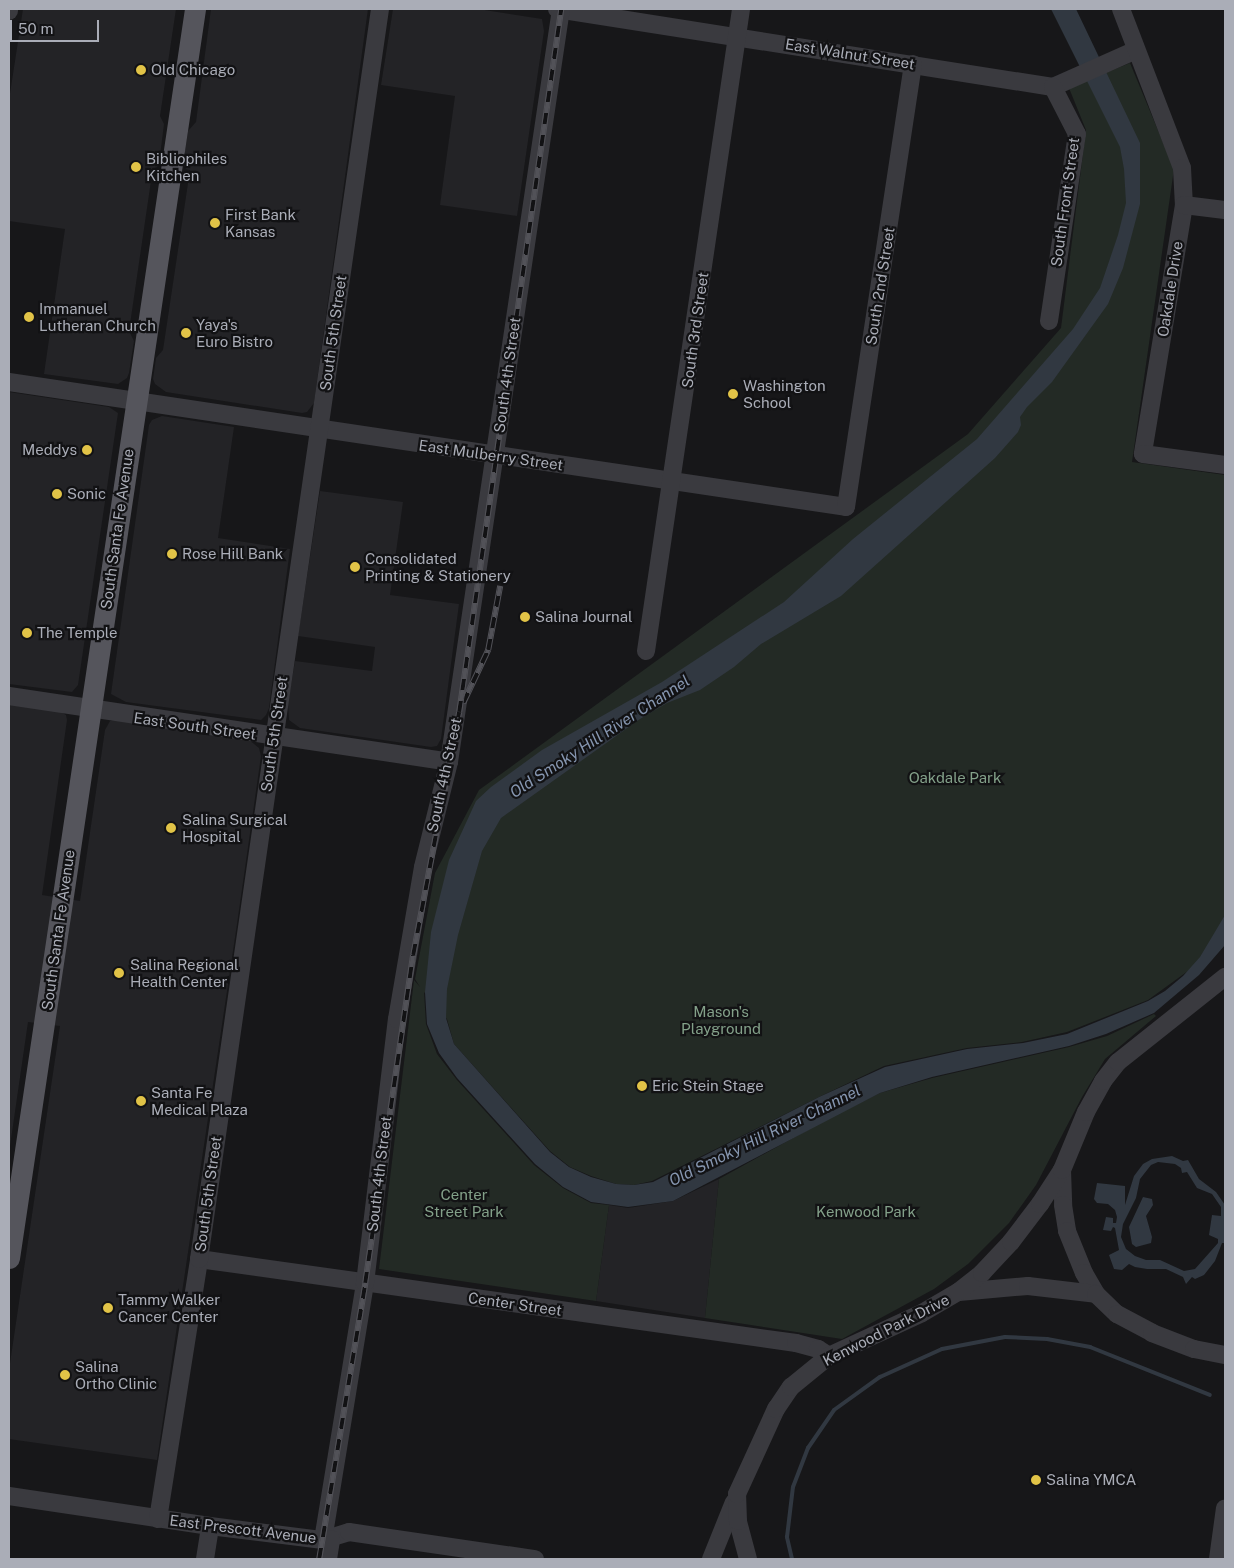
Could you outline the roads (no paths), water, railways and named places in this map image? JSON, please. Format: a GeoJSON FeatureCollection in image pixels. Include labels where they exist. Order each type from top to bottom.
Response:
{"type":"FeatureCollection","features":[{"type":"Feature","properties":{"kind":"main road","name":"South Santa Fe Avenue"},"geometry":{"type":"LineString","coordinates":[[9,1258],[195,9]]}},
{"type":"Feature","properties":{"kind":"street","name":"South 5th Street"},"geometry":{"type":"LineString","coordinates":[[158,1519],[199,1259],[380,9]]}},
{"type":"Feature","properties":{"kind":"street","name":"East Walnut Street"},"geometry":{"type":"LineString","coordinates":[[560,9],[1053,87]]}},
{"type":"Feature","properties":{"kind":"street","name":"South 4th Street"},"geometry":{"type":"LineString","coordinates":[[328,1559],[327,1540],[365,1283],[398,1019],[423,867],[449,762],[560,9]]}},
{"type":"Feature","properties":{"kind":"street","name":"South 3rd Street"},"geometry":{"type":"LineString","coordinates":[[646,651],[673,482],[741,9]]}},
{"type":"Feature","properties":{"kind":"street"},"geometry":{"type":"LineString","coordinates":[[1053,87],[1129,53],[1121,9]]}},
{"type":"Feature","properties":{"kind":"street","name":"Oakdale Drive"},"geometry":{"type":"LineString","coordinates":[[1129,53],[1182,168],[1184,205],[1143,454],[1225,465]]}},
{"type":"Feature","properties":{"kind":"street","name":"South 2nd Street"},"geometry":{"type":"LineString","coordinates":[[846,507],[913,64]]}},
{"type":"Feature","properties":{"kind":"street","name":"South Front Street"},"geometry":{"type":"LineString","coordinates":[[1049,321],[1077,134],[1053,87]]}},
{"type":"Feature","properties":{"kind":"street"},"geometry":{"type":"LineString","coordinates":[[1184,205],[1225,210]]}},
{"type":"Feature","properties":{"kind":"street","name":"East Mulberry Street"},"geometry":{"type":"LineString","coordinates":[[9,382],[136,403],[846,507]]}},
{"type":"Feature","properties":{"kind":"street","name":"East South Street"},"geometry":{"type":"LineString","coordinates":[[9,696],[90,710],[449,762]]}},
{"type":"Feature","properties":{"kind":"street"},"geometry":{"type":"LineString","coordinates":[[958,1292],[1004,1251],[1040,1204],[1062,1170],[1086,1112],[1118,1062],[1225,977]]}},
{"type":"Feature","properties":{"kind":"street"},"geometry":{"type":"LineString","coordinates":[[1062,1170],[1066,1230],[1084,1273],[1096,1294],[1117,1314],[1152,1333],[1194,1348],[1225,1355]]}},
{"type":"Feature","properties":{"kind":"street","name":"Center Street"},"geometry":{"type":"LineString","coordinates":[[199,1259],[796,1343],[818,1349],[829,1356]]}},
{"type":"Feature","properties":{"kind":"street"},"geometry":{"type":"LineString","coordinates":[[958,1292],[1028,1286],[1096,1294]]}},
{"type":"Feature","properties":{"kind":"street","name":"Kenwood Park Drive"},"geometry":{"type":"LineString","coordinates":[[711,1559],[759,1442],[783,1397],[791,1387],[829,1356],[922,1313],[958,1292]]}},
{"type":"Feature","properties":{"kind":"street","name":"Kenwood Park Drive"},"geometry":{"type":"LineString","coordinates":[[737,1494],[738,1521],[748,1559]]}},
{"type":"Feature","properties":{"kind":"street","name":"East Prescott Avenue"},"geometry":{"type":"LineString","coordinates":[[9,1496],[210,1526],[327,1540],[349,1532],[516,1558],[535,1559]]}},
{"type":"Feature","properties":{"kind":"street"},"geometry":{"type":"LineString","coordinates":[[1218,1559],[1225,1508]]}},
{"type":"Feature","properties":{"kind":"street"},"geometry":{"type":"LineString","coordinates":[[205,1559],[210,1526]]}},
{"type":"Feature","properties":{"kind":"water"},"geometry":{"type":"Polygon","coordinates":[[[1051,9],[1076,9],[1140,143],[1140,204],[1123,268],[1108,304],[1052,382],[1027,407],[1020,417],[1021,425],[1018,432],[995,458],[841,596],[761,644],[734,667],[700,690],[667,703],[640,719],[501,818],[482,851],[458,935],[447,989],[446,1018],[454,1044],[550,1152],[569,1167],[591,1177],[616,1184],[634,1185],[653,1182],[819,1097],[885,1067],[967,1049],[1023,1043],[1067,1034],[1148,1001],[1165,991],[1183,976],[1200,957],[1225,915],[1225,945],[1199,975],[1154,1013],[1106,1034],[1069,1046],[932,1077],[880,1093],[673,1201],[628,1207],[591,1202],[563,1187],[535,1164],[457,1078],[439,1053],[427,1024],[425,992],[431,932],[449,860],[476,801],[491,787],[542,750],[662,682],[784,602],[853,539],[977,439],[1073,329],[1100,288],[1118,235],[1126,203],[1124,169],[1120,147],[1051,9]]]}},
{"type":"Feature","properties":{"kind":"water"},"geometry":{"type":"Polygon","coordinates":[[[1172,1156],[1183,1161],[1188,1160],[1199,1179],[1216,1192],[1225,1205],[1225,1243],[1222,1243],[1215,1261],[1204,1275],[1195,1279],[1192,1277],[1186,1284],[1183,1277],[1166,1269],[1147,1269],[1129,1264],[1122,1270],[1114,1269],[1109,1255],[1119,1250],[1115,1228],[1113,1227],[1111,1231],[1103,1230],[1106,1217],[1113,1218],[1113,1223],[1116,1223],[1117,1217],[1115,1210],[1108,1204],[1097,1203],[1094,1199],[1097,1183],[1125,1186],[1125,1205],[1134,1176],[1143,1164],[1152,1159],[1172,1156]],[[1158,1162],[1151,1165],[1140,1179],[1136,1198],[1123,1224],[1121,1237],[1126,1249],[1135,1256],[1146,1260],[1160,1260],[1184,1271],[1195,1269],[1218,1243],[1218,1239],[1209,1235],[1212,1215],[1221,1216],[1221,1207],[1212,1194],[1197,1188],[1187,1172],[1182,1173],[1181,1168],[1175,1164],[1158,1162]]]}},
{"type":"Feature","properties":{"kind":"water"},"geometry":{"type":"Polygon","coordinates":[[[1143,1197],[1152,1199],[1153,1205],[1146,1216],[1152,1237],[1151,1243],[1136,1247],[1132,1244],[1129,1227],[1143,1197]]]}},
{"type":"Feature","properties":{"kind":"waterway","name":"Old Smoky Hill River Channel"},"geometry":{"type":"LineString","coordinates":[[792,1559],[787,1537],[793,1487],[808,1448],[834,1410],[880,1377],[942,1349],[1005,1337],[1047,1339],[1090,1347],[1210,1395]]}},
{"type":"Feature","properties":{"kind":"railway"},"geometry":{"type":"LineString","coordinates":[[319,1559],[365,1283],[413,955],[459,712],[561,9]]}},
{"type":"Feature","properties":{"kind":"railway"},"geometry":{"type":"LineString","coordinates":[[463,703],[488,650],[500,586]]}},
{"type":"Feature","properties":{"kind":"place","name":"Old Chicago"},"geometry":{"type":"Point","coordinates":[141,70]}},
{"type":"Feature","properties":{"kind":"place","name":"Bibliophiles Kitchen"},"geometry":{"type":"Point","coordinates":[136,167]}},
{"type":"Feature","properties":{"kind":"place","name":"First Bank Kansas"},"geometry":{"type":"Point","coordinates":[215,223]}},
{"type":"Feature","properties":{"kind":"place","name":"Immanuel Lutheran Church"},"geometry":{"type":"Point","coordinates":[29,317]}},
{"type":"Feature","properties":{"kind":"place","name":"Yaya's Euro Bistro"},"geometry":{"type":"Point","coordinates":[186,333]}},
{"type":"Feature","properties":{"kind":"place","name":"Washington School"},"geometry":{"type":"Point","coordinates":[733,394]}},
{"type":"Feature","properties":{"kind":"place","name":"Meddys"},"geometry":{"type":"Point","coordinates":[87,450]}},
{"type":"Feature","properties":{"kind":"place","name":"Sonic"},"geometry":{"type":"Point","coordinates":[57,494]}},
{"type":"Feature","properties":{"kind":"place","name":"Rose Hill Bank"},"geometry":{"type":"Point","coordinates":[172,554]}},
{"type":"Feature","properties":{"kind":"place","name":"Consolidated Printing & Stationery"},"geometry":{"type":"Point","coordinates":[355,567]}},
{"type":"Feature","properties":{"kind":"place","name":"Salina Journal"},"geometry":{"type":"Point","coordinates":[525,617]}},
{"type":"Feature","properties":{"kind":"place","name":"The Temple"},"geometry":{"type":"Point","coordinates":[27,633]}},
{"type":"Feature","properties":{"kind":"place","name":"Salina Surgical Hospital"},"geometry":{"type":"Point","coordinates":[171,828]}},
{"type":"Feature","properties":{"kind":"place","name":"Salina Regional Health Center"},"geometry":{"type":"Point","coordinates":[119,973]}},
{"type":"Feature","properties":{"kind":"place","name":"Eric Stein Stage"},"geometry":{"type":"Point","coordinates":[642,1086]}},
{"type":"Feature","properties":{"kind":"place","name":"Santa Fe Medical Plaza"},"geometry":{"type":"Point","coordinates":[141,1101]}},
{"type":"Feature","properties":{"kind":"place","name":"Tammy Walker Cancer Center"},"geometry":{"type":"Point","coordinates":[108,1308]}},
{"type":"Feature","properties":{"kind":"place","name":"Salina Ortho Clinic"},"geometry":{"type":"Point","coordinates":[65,1375]}},
{"type":"Feature","properties":{"kind":"place","name":"Salina YMCA"},"geometry":{"type":"Point","coordinates":[1036,1480]}},
{"type":"Feature","properties":{"kind":"park label","name":"Oakdale Park"},"geometry":{"type":"Point","coordinates":[955,778]}},
{"type":"Feature","properties":{"kind":"park label","name":"Mason's Playground"},"geometry":{"type":"Point","coordinates":[721,1020]}},
{"type":"Feature","properties":{"kind":"park label","name":"Center Street Park"},"geometry":{"type":"Point","coordinates":[464,1202]}},
{"type":"Feature","properties":{"kind":"park label","name":"Kenwood Park"},"geometry":{"type":"Point","coordinates":[866,1212]}}]}
